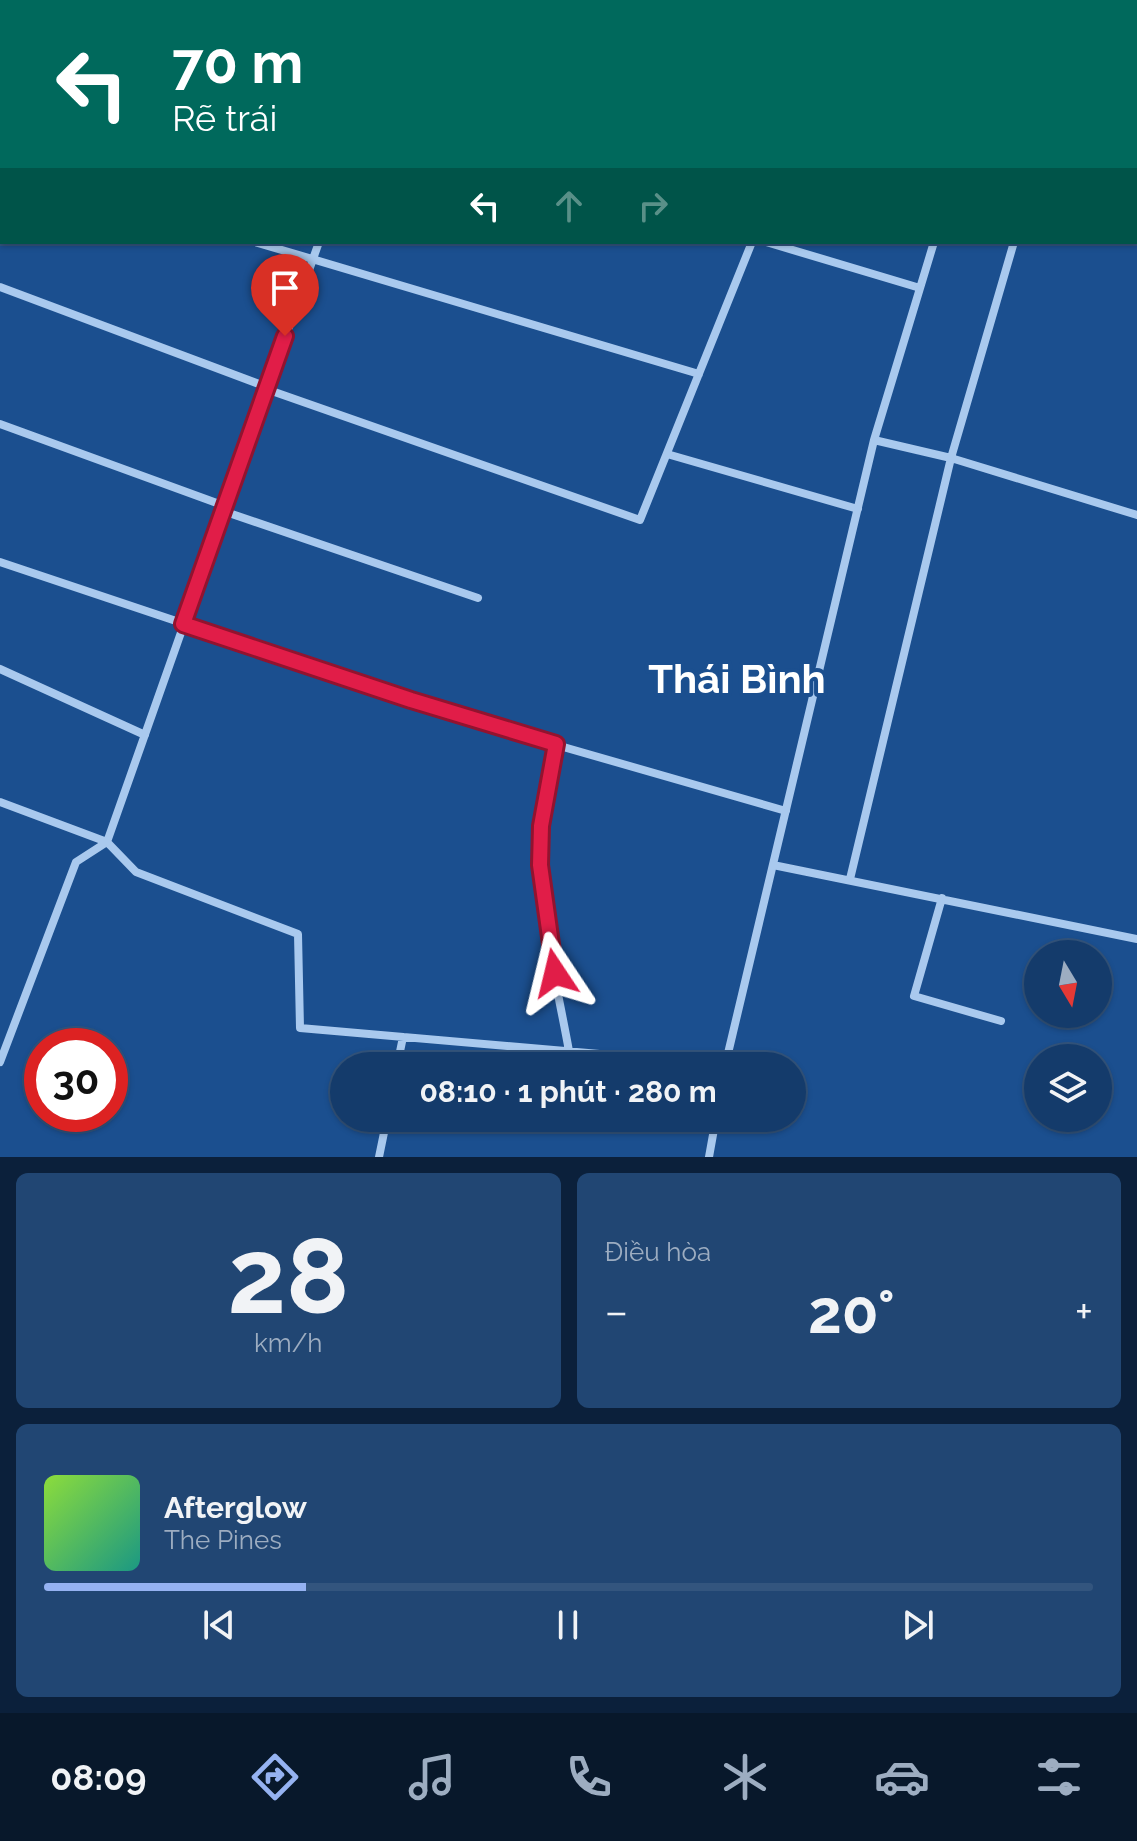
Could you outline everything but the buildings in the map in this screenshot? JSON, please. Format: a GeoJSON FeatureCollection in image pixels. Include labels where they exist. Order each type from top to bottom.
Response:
{"type":"FeatureCollection","features":[{"type":"Feature","properties":{"kind":"street"},"geometry":{"type":"LineString","coordinates":[[261,244],[699,374]]}},
{"type":"Feature","properties":{"kind":"street"},"geometry":{"type":"LineString","coordinates":[[0,1062],[76,862],[107,842],[318,244]]}},
{"type":"Feature","properties":{"kind":"street"},"geometry":{"type":"LineString","coordinates":[[0,287],[267,388],[640,520],[751,244]]}},
{"type":"Feature","properties":{"kind":"street"},"geometry":{"type":"LineString","coordinates":[[773,244],[920,288]]}},
{"type":"Feature","properties":{"kind":"street"},"geometry":{"type":"LineString","coordinates":[[729,1052],[874,440],[933,244]]}},
{"type":"Feature","properties":{"kind":"street"},"geometry":{"type":"LineString","coordinates":[[850,879],[951,458],[1013,244]]}},
{"type":"Feature","properties":{"kind":"street"},"geometry":{"type":"LineString","coordinates":[[0,424],[224,509],[478,598]]}},
{"type":"Feature","properties":{"kind":"street"},"geometry":{"type":"LineString","coordinates":[[874,440],[951,458],[1137,515]]}},
{"type":"Feature","properties":{"kind":"street"},"geometry":{"type":"LineString","coordinates":[[667,454],[858,509]]}},
{"type":"Feature","properties":{"kind":"street"},"geometry":{"type":"LineString","coordinates":[[0,562],[474,720],[786,811]]}},
{"type":"Feature","properties":{"kind":"street"},"geometry":{"type":"LineString","coordinates":[[0,669],[145,735]]}},
{"type":"Feature","properties":{"kind":"street"},"geometry":{"type":"LineString","coordinates":[[556,744],[541,826],[540,865],[546,921],[569,1051]]}},
{"type":"Feature","properties":{"kind":"street"},"geometry":{"type":"LineString","coordinates":[[0,802],[107,842],[136,872],[298,934],[300,1028],[579,1052]]}},
{"type":"Feature","properties":{"kind":"street"},"geometry":{"type":"LineString","coordinates":[[773,865],[1137,939]]}},
{"type":"Feature","properties":{"kind":"street"},"geometry":{"type":"LineString","coordinates":[[942,898],[914,996],[1001,1021]]}},
{"type":"Feature","properties":{"kind":"street"},"geometry":{"type":"LineString","coordinates":[[400,1052],[403,1037]]}},
{"type":"Feature","properties":{"kind":"street"},"geometry":{"type":"LineString","coordinates":[[379,1157],[384,1132]]}},
{"type":"Feature","properties":{"kind":"street"},"geometry":{"type":"LineString","coordinates":[[709,1157],[713,1132]]}},
{"type":"Feature","properties":{"kind":"district","name":"Thái Bình"},"geometry":{"type":"Point","coordinates":[737,679]}},
{"type":"Feature","properties":{"kind":"route"},"geometry":{"type":"LineString","coordinates":[[285,336],[183,624],[487,725],[556,744],[541,826],[540,865],[555,973]]}}]}
